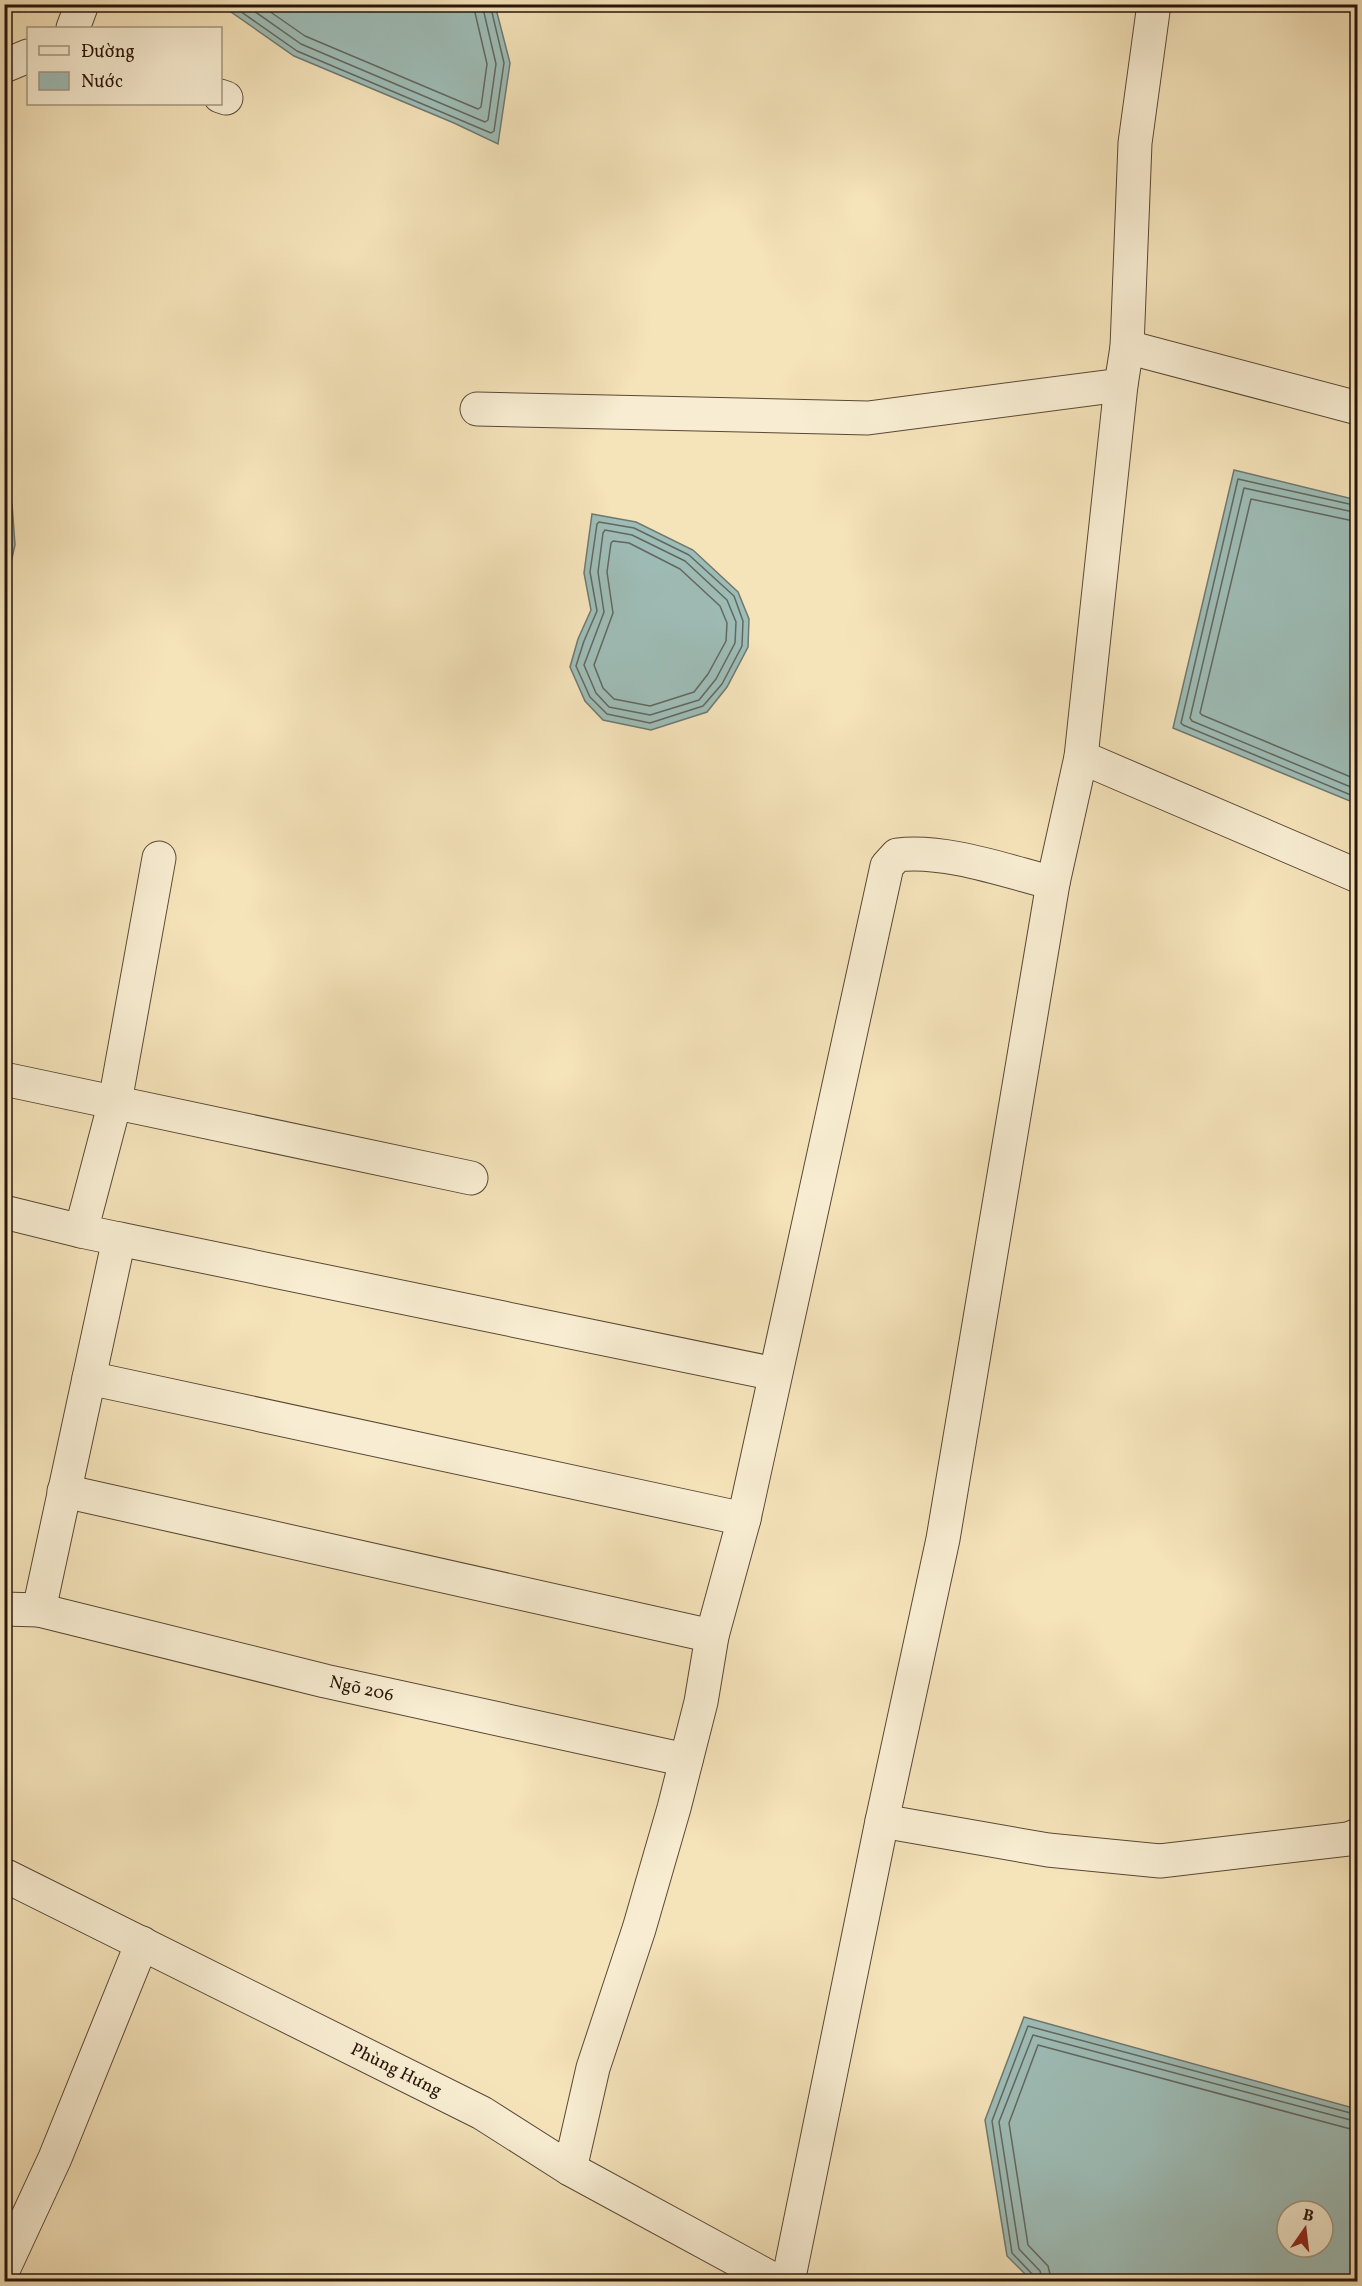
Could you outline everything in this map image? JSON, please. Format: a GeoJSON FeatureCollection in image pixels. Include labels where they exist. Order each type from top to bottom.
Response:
{"type":"FeatureCollection","features":[{"type":"Feature","properties":{"kind":"street"},"geometry":{"type":"LineString","coordinates":[[73,27],[82,4]]}},
{"type":"Feature","properties":{"kind":"street"},"geometry":{"type":"LineString","coordinates":[[788,2282],[882,1821],[943,1539],[1053,883],[1081,757],[1127,347],[1135,143],[1154,4]]}},
{"type":"Feature","properties":{"kind":"street"},"geometry":{"type":"LineString","coordinates":[[4,66],[27,56]]}},
{"type":"Feature","properties":{"kind":"street"},"geometry":{"type":"LineString","coordinates":[[1127,347],[1358,408]]}},
{"type":"Feature","properties":{"kind":"street"},"geometry":{"type":"LineString","coordinates":[[477,409],[868,418],[1121,385]]}},
{"type":"Feature","properties":{"kind":"street"},"geometry":{"type":"LineString","coordinates":[[1081,757],[1358,876]]}},
{"type":"Feature","properties":{"kind":"street"},"geometry":{"type":"LineString","coordinates":[[570,2169],[593,2068],[639,1929],[701,1702],[712,1636],[744,1519],[887,866],[897,855],[915,853],[944,856],[1053,883]]}},
{"type":"Feature","properties":{"kind":"street"},"geometry":{"type":"LineString","coordinates":[[81,1231],[115,1102],[159,858]]}},
{"type":"Feature","properties":{"kind":"street"},"geometry":{"type":"LineString","coordinates":[[4,1079],[471,1178]]}},
{"type":"Feature","properties":{"kind":"street"},"geometry":{"type":"LineString","coordinates":[[4,1212],[119,1239],[774,1374]]}},
{"type":"Feature","properties":{"kind":"street"},"geometry":{"type":"LineString","coordinates":[[39,1610],[119,1239]]}},
{"type":"Feature","properties":{"kind":"street"},"geometry":{"type":"LineString","coordinates":[[89,1378],[744,1519]]}},
{"type":"Feature","properties":{"kind":"street"},"geometry":{"type":"LineString","coordinates":[[64,1491],[712,1636]]}},
{"type":"Feature","properties":{"kind":"street","name":"Ngõ 206"},"geometry":{"type":"LineString","coordinates":[[4,1609],[39,1610],[325,1681],[686,1760]]}},
{"type":"Feature","properties":{"kind":"street"},"geometry":{"type":"LineString","coordinates":[[882,1821],[1048,1850],[1160,1861],[1347,1839],[1358,1835]]}},
{"type":"Feature","properties":{"kind":"street","name":"Phùng Hưng"},"geometry":{"type":"LineString","coordinates":[[4,1875],[482,2113],[570,2169],[778,2282]]}},
{"type":"Feature","properties":{"kind":"street"},"geometry":{"type":"LineString","coordinates":[[4,2268],[56,2158],[142,1943]]}},
{"type":"Feature","properties":{"kind":"water"},"geometry":{"type":"Polygon","coordinates":[[[221,5],[495,5],[510,63],[498,144],[454,123],[294,56],[221,5]]]}},
{"type":"Feature","properties":{"kind":"water"},"geometry":{"type":"Polygon","coordinates":[[[1234,470],[1357,500],[1357,804],[1173,728],[1234,470]]]}},
{"type":"Feature","properties":{"kind":"water"},"geometry":{"type":"Polygon","coordinates":[[[4,491],[12,504],[15,545],[5,589],[4,491]]]}},
{"type":"Feature","properties":{"kind":"water"},"geometry":{"type":"Polygon","coordinates":[[[592,514],[636,522],[693,550],[738,592],[749,619],[748,647],[727,687],[707,712],[651,730],[603,720],[585,701],[570,667],[578,639],[591,610],[584,573],[592,514]]]}},
{"type":"Feature","properties":{"kind":"water"},"geometry":{"type":"Polygon","coordinates":[[[1024,2017],[1357,2109],[1357,2281],[1032,2281],[1007,2256],[985,2120],[1024,2017]]]}}]}
